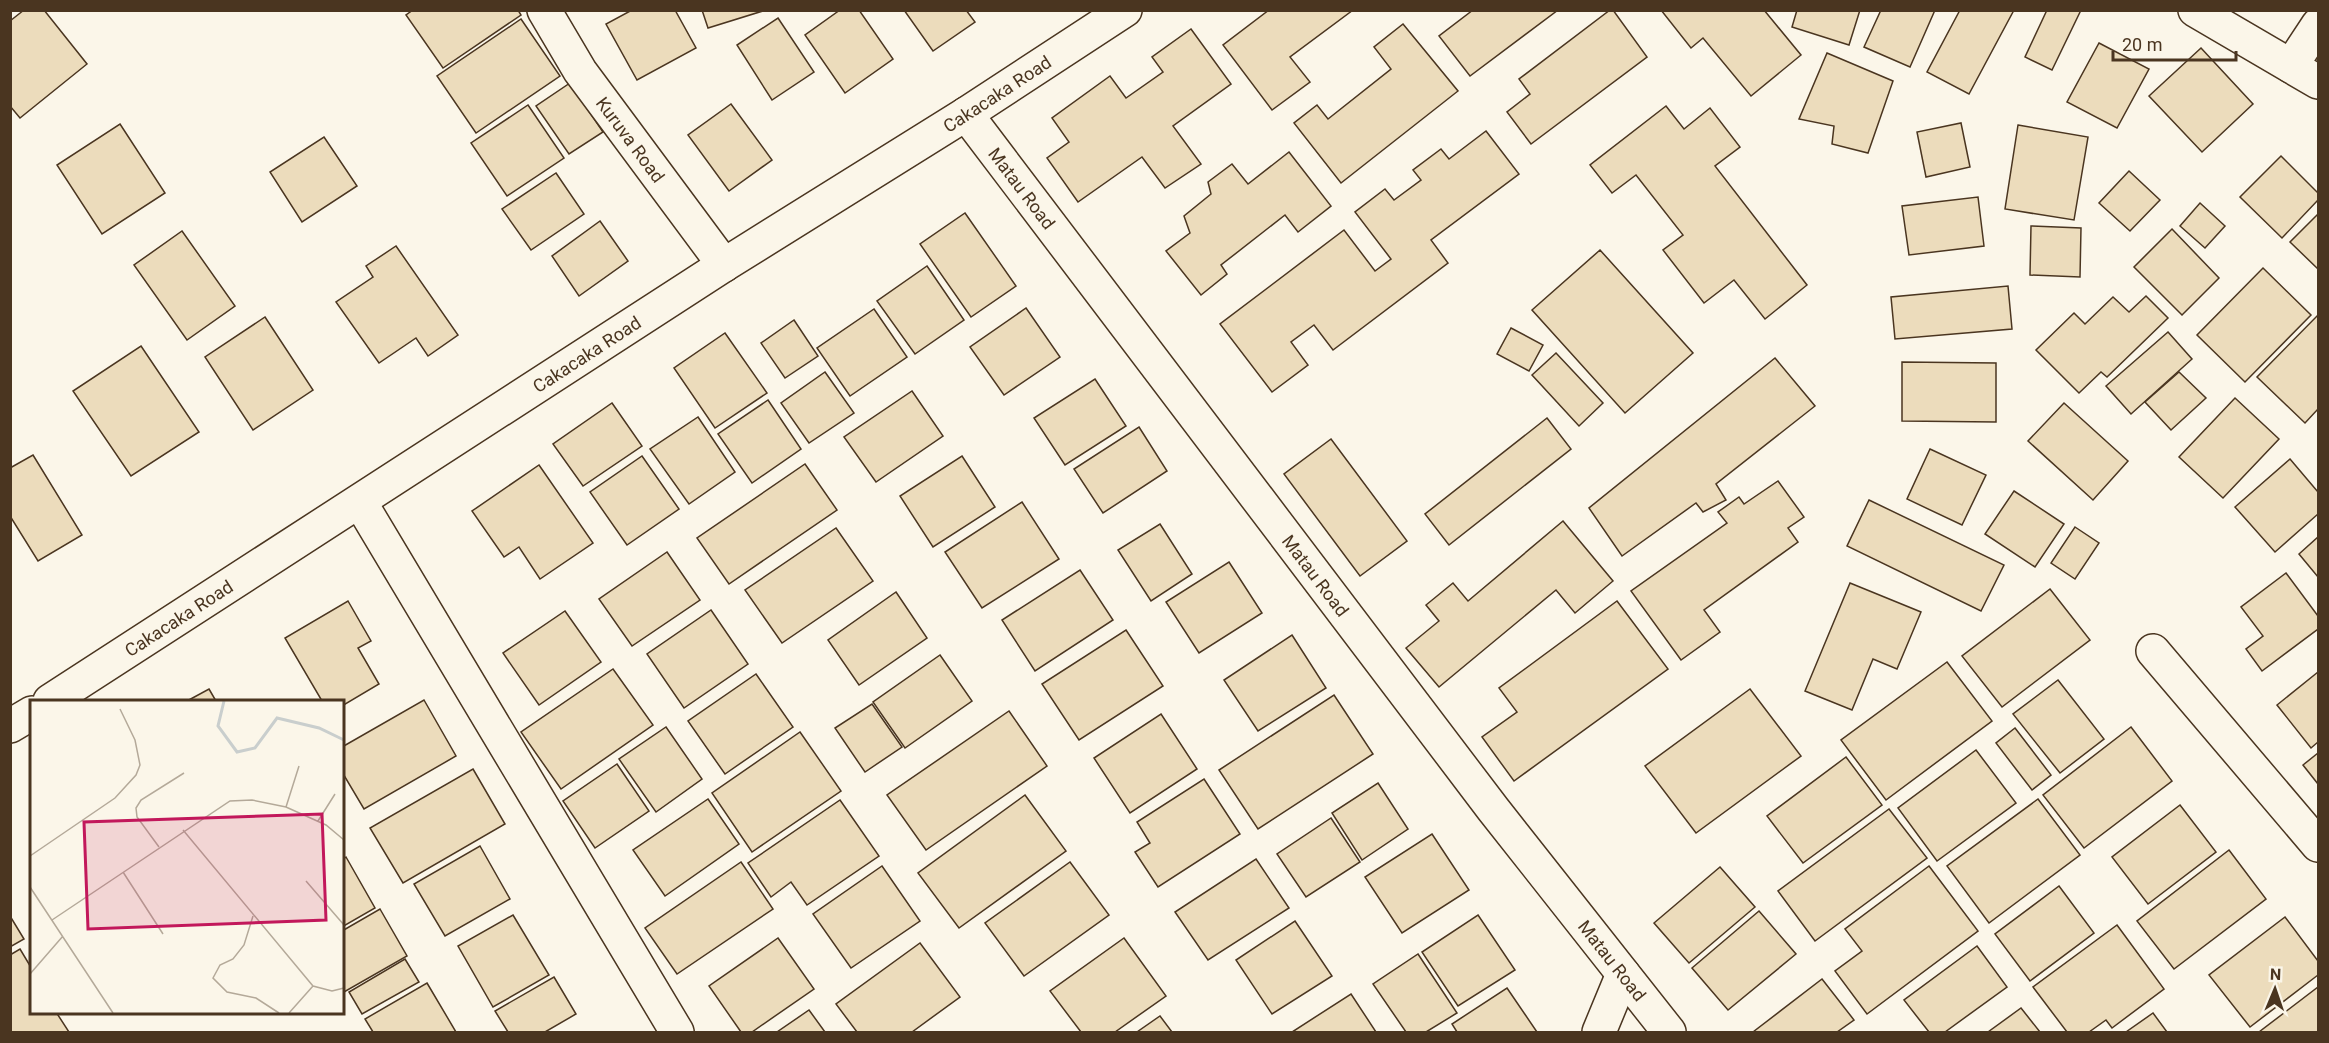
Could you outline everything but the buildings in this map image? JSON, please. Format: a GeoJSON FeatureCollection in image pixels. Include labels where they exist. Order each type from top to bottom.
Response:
{"type":"FeatureCollection","features":[{"type":"Feature","properties":{"kind":"street","name":"Kuruva Road"},"geometry":{"type":"LineString","coordinates":[[544,10],[580,71],[724,265]]}},
{"type":"Feature","properties":{"kind":"street","name":"Cakacaka Road"},"geometry":{"type":"LineString","coordinates":[[52,700],[724,265],[966,114],[1125,10]]}},
{"type":"Feature","properties":{"kind":"street"},"geometry":{"type":"LineString","coordinates":[[2195,10],[2305,74],[2319,25]]}},
{"type":"Feature","properties":{"kind":"street","name":"Matau Road"},"geometry":{"type":"LineString","coordinates":[[966,114],[1486,800],[1669,1032]]}},
{"type":"Feature","properties":{"kind":"street"},"geometry":{"type":"LineString","coordinates":[[360,502],[677,1032]]}},
{"type":"Feature","properties":{"kind":"street"},"geometry":{"type":"LineString","coordinates":[[2153,651],[2319,845]]}},
{"type":"Feature","properties":{"kind":"street"},"geometry":{"type":"LineString","coordinates":[[10,726],[30,714]]}},
{"type":"Feature","properties":{"kind":"street"},"geometry":{"type":"LineString","coordinates":[[1599,1032],[1623,974]]}}]}
